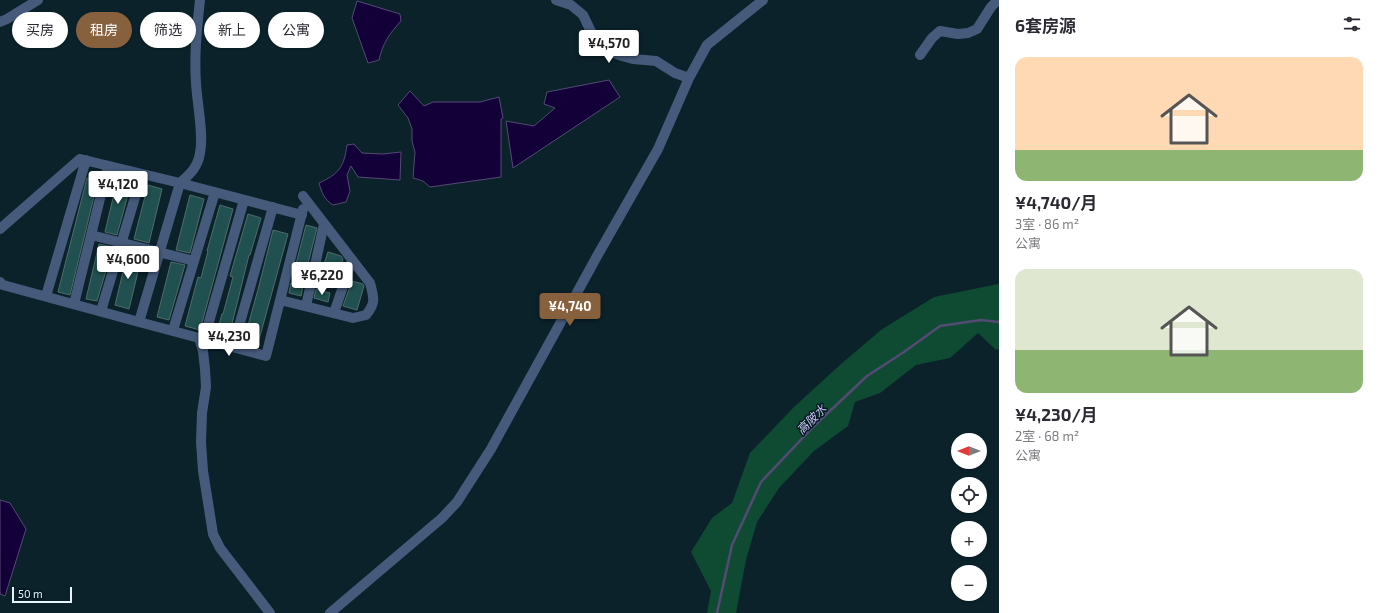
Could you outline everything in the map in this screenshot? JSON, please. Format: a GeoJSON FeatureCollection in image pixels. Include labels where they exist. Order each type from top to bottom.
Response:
{"type":"FeatureCollection","features":[{"type":"Feature","properties":{"kind":"street"},"geometry":{"type":"LineString","coordinates":[[0,22],[38,0]]}},
{"type":"Feature","properties":{"kind":"street"},"geometry":{"type":"LineString","coordinates":[[139,322],[180,182],[193,172],[200,154],[201,138],[196,81],[196,27],[200,0]]}},
{"type":"Feature","properties":{"kind":"street"},"geometry":{"type":"LineString","coordinates":[[556,0],[571,5],[583,15],[600,47],[633,59],[656,61],[675,73],[689,78]]}},
{"type":"Feature","properties":{"kind":"street"},"geometry":{"type":"LineString","coordinates":[[330,613],[430,528],[457,502],[491,449],[658,149],[689,78],[707,45],[763,0]]}},
{"type":"Feature","properties":{"kind":"street"},"geometry":{"type":"LineString","coordinates":[[920,55],[932,38],[940,31],[958,34],[968,33],[977,29],[991,7],[998,0]]}},
{"type":"Feature","properties":{"kind":"street"},"geometry":{"type":"LineString","coordinates":[[0,229],[80,159],[180,182],[302,215]]}},
{"type":"Feature","properties":{"kind":"street"},"geometry":{"type":"LineString","coordinates":[[46,296],[86,160]]}},
{"type":"Feature","properties":{"kind":"street"},"geometry":{"type":"LineString","coordinates":[[74,304],[108,166]]}},
{"type":"Feature","properties":{"kind":"street"},"geometry":{"type":"LineString","coordinates":[[101,311],[142,174]]}},
{"type":"Feature","properties":{"kind":"street"},"geometry":{"type":"LineString","coordinates":[[173,330],[215,192]]}},
{"type":"Feature","properties":{"kind":"street"},"geometry":{"type":"LineString","coordinates":[[0,282],[3,285],[266,356],[280,300],[302,215],[304,197],[370,283],[374,295],[373,307],[366,316],[353,318],[280,300]]}},
{"type":"Feature","properties":{"kind":"street"},"geometry":{"type":"LineString","coordinates":[[244,200],[201,338],[206,381],[201,442],[204,479],[212,534],[220,548],[270,613]]}},
{"type":"Feature","properties":{"kind":"street"},"geometry":{"type":"LineString","coordinates":[[232,347],[273,207]]}},
{"type":"Feature","properties":{"kind":"street"},"geometry":{"type":"LineString","coordinates":[[306,306],[324,224]]}},
{"type":"Feature","properties":{"kind":"street"},"geometry":{"type":"LineString","coordinates":[[91,236],[194,261]]}},
{"type":"Feature","properties":{"kind":"street"},"geometry":{"type":"LineString","coordinates":[[334,313],[352,260]]}},
{"type":"Feature","properties":{"kind":"green space"},"geometry":{"type":"Polygon","coordinates":[[[998,284],[999,349],[996,350],[978,333],[950,358],[916,365],[880,393],[855,402],[848,426],[814,451],[779,488],[757,522],[746,560],[736,613],[707,613],[711,591],[691,552],[712,518],[732,503],[750,453],[794,407],[881,330],[934,297],[998,284]]]}},
{"type":"Feature","properties":{"kind":"shaded area"},"geometry":{"type":"Polygon","coordinates":[[[357,1],[400,14],[401,21],[387,39],[379,60],[368,63],[352,18],[357,1]]]}},
{"type":"Feature","properties":{"kind":"shaded area"},"geometry":{"type":"Polygon","coordinates":[[[609,80],[620,97],[513,168],[506,121],[534,126],[555,108],[544,104],[547,92],[609,80]]]}},
{"type":"Feature","properties":{"kind":"shaded area"},"geometry":{"type":"Polygon","coordinates":[[[410,91],[424,106],[433,102],[480,102],[499,97],[503,118],[501,119],[501,177],[430,187],[423,181],[413,178],[415,152],[412,141],[412,129],[408,118],[398,105],[410,91]]]}},
{"type":"Feature","properties":{"kind":"shaded area"},"geometry":{"type":"Polygon","coordinates":[[[354,144],[362,153],[383,154],[401,152],[400,180],[358,177],[351,166],[347,175],[350,191],[346,202],[333,205],[324,196],[319,183],[336,173],[344,159],[347,145],[354,144]]]}},
{"type":"Feature","properties":{"kind":"shaded area"},"geometry":{"type":"Polygon","coordinates":[[[0,500],[10,503],[26,529],[5,596],[0,594],[0,500]]]}},
{"type":"Feature","properties":{"kind":"building"},"geometry":{"type":"Polygon","coordinates":[[[118,177],[132,180],[117,235],[105,232],[118,177]]]}},
{"type":"Feature","properties":{"kind":"building"},"geometry":{"type":"Polygon","coordinates":[[[87,178],[98,180],[70,295],[58,292],[87,178]]]}},
{"type":"Feature","properties":{"kind":"building"},"geometry":{"type":"Polygon","coordinates":[[[148,185],[162,189],[149,243],[134,239],[148,185]]]}},
{"type":"Feature","properties":{"kind":"building"},"geometry":{"type":"Polygon","coordinates":[[[190,195],[204,199],[190,253],[176,250],[190,195]]]}},
{"type":"Feature","properties":{"kind":"building"},"geometry":{"type":"Polygon","coordinates":[[[220,205],[233,209],[200,330],[185,326],[198,277],[201,278],[220,205]]]}},
{"type":"Feature","properties":{"kind":"building"},"geometry":{"type":"Polygon","coordinates":[[[248,214],[261,218],[249,255],[229,336],[217,332],[233,277],[230,276],[248,214]]]}},
{"type":"Feature","properties":{"kind":"building"},"geometry":{"type":"Polygon","coordinates":[[[306,225],[317,228],[305,275],[294,272],[306,225]]]}},
{"type":"Feature","properties":{"kind":"building"},"geometry":{"type":"Polygon","coordinates":[[[273,230],[288,234],[257,347],[243,343],[273,230]]]}},
{"type":"Feature","properties":{"kind":"building"},"geometry":{"type":"Polygon","coordinates":[[[99,244],[113,247],[97,301],[86,299],[99,244]]]}},
{"type":"Feature","properties":{"kind":"building"},"geometry":{"type":"Polygon","coordinates":[[[128,251],[142,255],[129,309],[115,305],[128,251]]]}},
{"type":"Feature","properties":{"kind":"building"},"geometry":{"type":"Polygon","coordinates":[[[328,252],[341,256],[343,259],[333,283],[319,279],[328,252]]]}},
{"type":"Feature","properties":{"kind":"building"},"geometry":{"type":"Polygon","coordinates":[[[171,262],[185,265],[169,320],[157,317],[171,262]]]}},
{"type":"Feature","properties":{"kind":"building"},"geometry":{"type":"Polygon","coordinates":[[[352,281],[363,284],[364,286],[357,310],[343,306],[352,281]]]}},
{"type":"Feature","properties":{"kind":"building"},"geometry":{"type":"Polygon","coordinates":[[[291,283],[303,286],[301,296],[289,293],[291,283]]]}},
{"type":"Feature","properties":{"kind":"building"},"geometry":{"type":"Polygon","coordinates":[[[316,289],[330,293],[328,302],[314,298],[316,289]]]}},
{"type":"Feature","properties":{"kind":"waterway","name":"高陂水"},"geometry":{"type":"LineString","coordinates":[[717,613],[732,545],[761,482],[814,426],[867,376],[940,326],[981,320],[999,322]]}}]}
